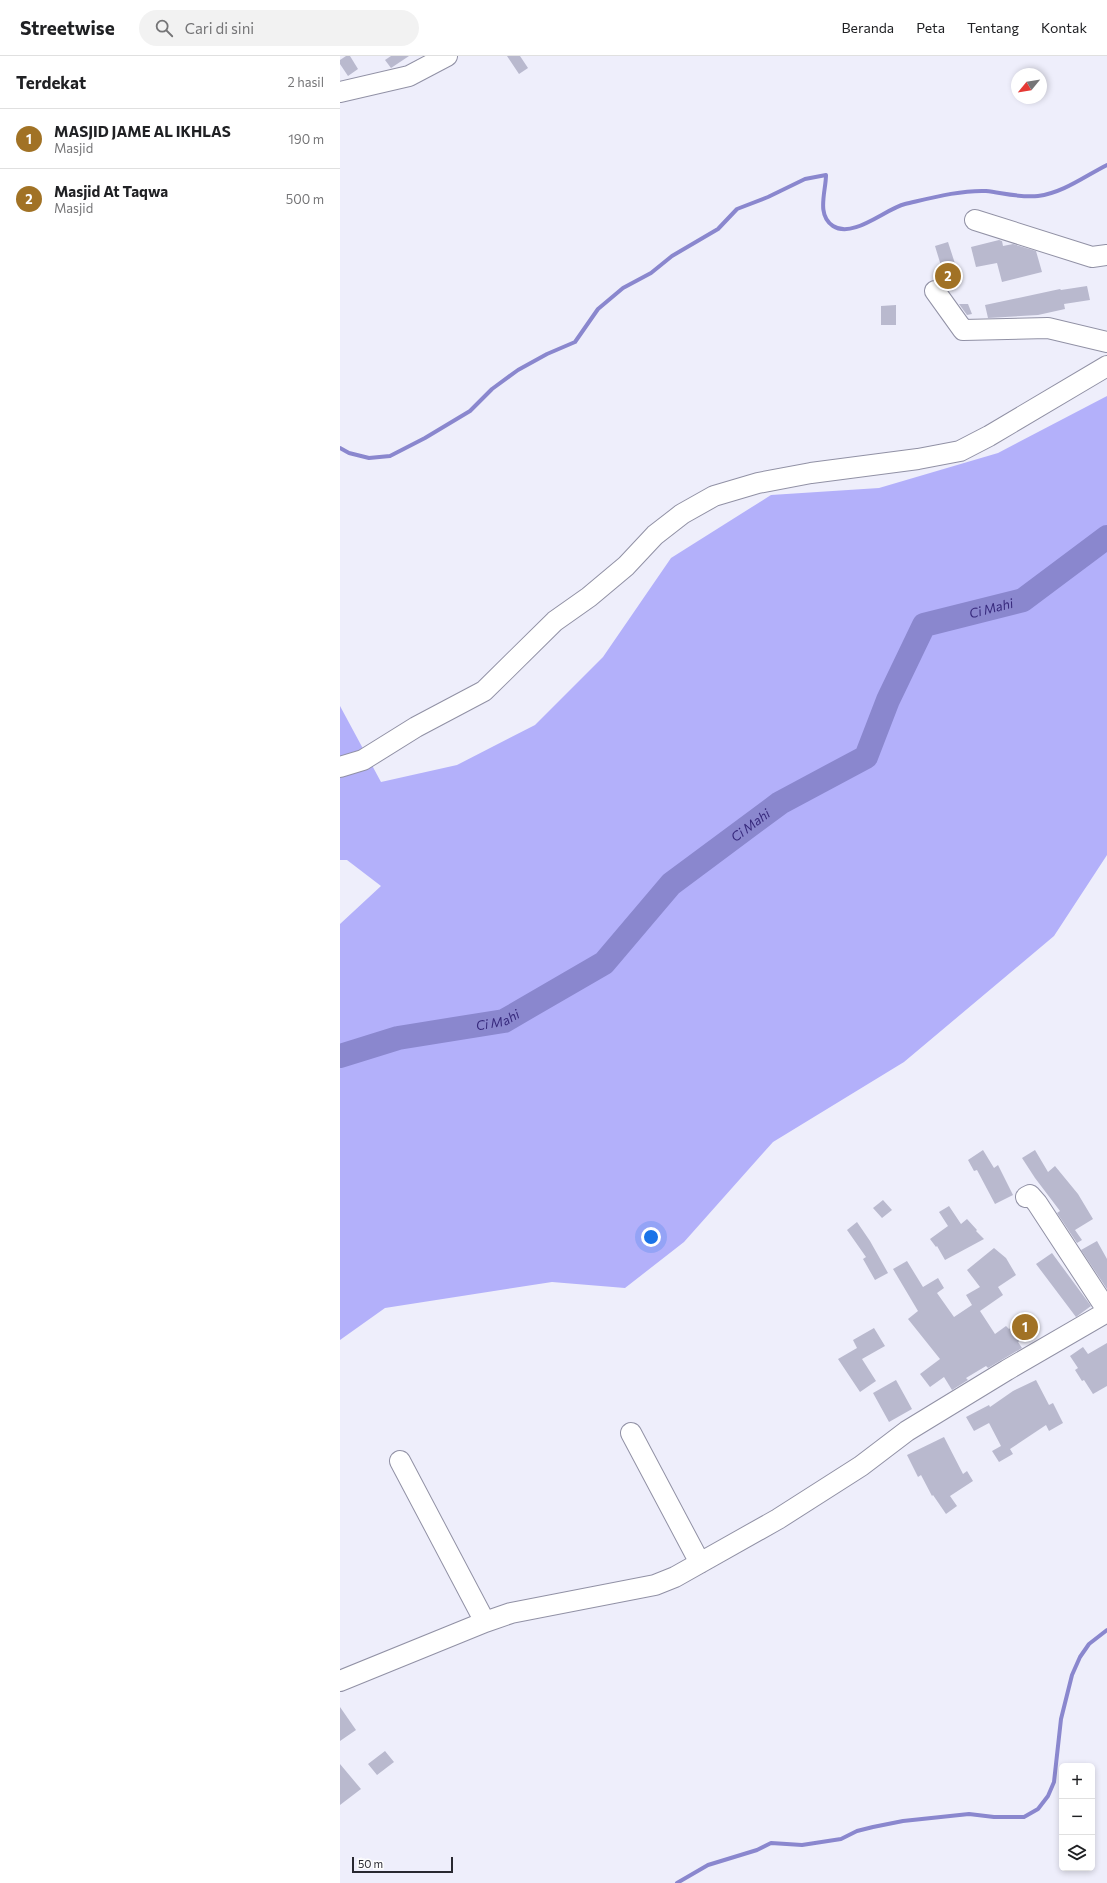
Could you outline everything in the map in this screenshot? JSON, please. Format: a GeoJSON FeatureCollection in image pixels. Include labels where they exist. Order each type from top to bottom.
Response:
{"type":"FeatureCollection","features":[{"type":"Feature","properties":{"kind":"street"},"geometry":{"type":"LineString","coordinates":[[340,92],[409,76],[447,56]]}},
{"type":"Feature","properties":{"kind":"street"},"geometry":{"type":"LineString","coordinates":[[975,220],[1092,257],[1107,255]]}},
{"type":"Feature","properties":{"kind":"street"},"geometry":{"type":"LineString","coordinates":[[934,291],[963,330],[1048,328],[1107,342]]}},
{"type":"Feature","properties":{"kind":"street"},"geometry":{"type":"LineString","coordinates":[[340,767],[363,760],[416,727],[484,691],[555,621],[589,597],[626,566],[655,535],[682,514],[714,496],[758,483],[811,473],[918,459],[960,451],[989,436],[1107,366]]}},
{"type":"Feature","properties":{"kind":"street"},"geometry":{"type":"LineString","coordinates":[[340,1681],[485,1622],[511,1614],[655,1585],[675,1578],[778,1519],[854,1470],[908,1431],[1107,1311],[1038,1203],[1030,1195],[1026,1196]]}},
{"type":"Feature","properties":{"kind":"street"},"geometry":{"type":"LineString","coordinates":[[631,1433],[700,1563]]}},
{"type":"Feature","properties":{"kind":"street"},"geometry":{"type":"LineString","coordinates":[[400,1461],[485,1622]]}},
{"type":"Feature","properties":{"kind":"shaded area"},"geometry":{"type":"Polygon","coordinates":[[[1107,396],[1107,855],[1054,936],[904,1062],[773,1142],[684,1242],[625,1288],[552,1282],[385,1308],[340,1340],[340,924],[381,886],[347,860],[340,860],[340,706],[381,782],[457,765],[535,725],[603,657],[671,558],[771,495],[879,488],[998,453],[1107,396]]]}},
{"type":"Feature","properties":{"kind":"building"},"geometry":{"type":"Polygon","coordinates":[[[346,56],[350,56],[358,69],[348,76],[340,64],[340,60],[346,56]]]}},
{"type":"Feature","properties":{"kind":"building"},"geometry":{"type":"Polygon","coordinates":[[[391,56],[409,56],[391,68],[385,60],[391,56]]]}},
{"type":"Feature","properties":{"kind":"building"},"geometry":{"type":"Polygon","coordinates":[[[507,56],[520,56],[528,68],[519,74],[507,56]]]}},
{"type":"Feature","properties":{"kind":"building"},"geometry":{"type":"Polygon","coordinates":[[[999,240],[1002,241],[1003,246],[1013,244],[1036,251],[1042,272],[1002,282],[997,263],[976,267],[971,247],[999,240]]]}},
{"type":"Feature","properties":{"kind":"building"},"geometry":{"type":"Polygon","coordinates":[[[948,242],[960,279],[957,280],[957,282],[944,284],[941,282],[939,270],[942,269],[935,246],[948,242]]]}},
{"type":"Feature","properties":{"kind":"building"},"geometry":{"type":"Polygon","coordinates":[[[1087,286],[1090,300],[1064,304],[1065,309],[1038,315],[988,318],[985,305],[1060,289],[1087,286]]]}},
{"type":"Feature","properties":{"kind":"building"},"geometry":{"type":"Polygon","coordinates":[[[959,304],[968,304],[972,314],[967,315],[959,304]]]}},
{"type":"Feature","properties":{"kind":"building"},"geometry":{"type":"Polygon","coordinates":[[[896,305],[896,325],[881,325],[881,306],[896,305]]]}},
{"type":"Feature","properties":{"kind":"building"},"geometry":{"type":"Polygon","coordinates":[[[983,1150],[994,1168],[998,1165],[1013,1195],[995,1204],[977,1170],[974,1171],[968,1160],[983,1150]]]}},
{"type":"Feature","properties":{"kind":"building"},"geometry":{"type":"Polygon","coordinates":[[[1035,1150],[1048,1172],[1055,1166],[1078,1194],[1093,1219],[1075,1230],[1082,1240],[1077,1243],[1057,1213],[1060,1211],[1022,1158],[1035,1150]]]}},
{"type":"Feature","properties":{"kind":"building"},"geometry":{"type":"Polygon","coordinates":[[[883,1200],[892,1210],[882,1218],[873,1208],[883,1200]]]}},
{"type":"Feature","properties":{"kind":"building"},"geometry":{"type":"Polygon","coordinates":[[[949,1206],[961,1224],[967,1219],[984,1239],[945,1260],[937,1246],[936,1247],[930,1239],[948,1226],[939,1212],[949,1206]]]}},
{"type":"Feature","properties":{"kind":"building"},"geometry":{"type":"Polygon","coordinates":[[[857,1222],[870,1241],[888,1273],[875,1280],[863,1259],[866,1257],[847,1230],[857,1222]]]}},
{"type":"Feature","properties":{"kind":"building"},"geometry":{"type":"Polygon","coordinates":[[[1097,1241],[1107,1259],[1107,1289],[1081,1250],[1097,1241]]]}},
{"type":"Feature","properties":{"kind":"building"},"geometry":{"type":"Polygon","coordinates":[[[994,1248],[1006,1258],[1016,1275],[998,1287],[1003,1295],[980,1311],[995,1334],[1006,1326],[1009,1329],[1027,1316],[1037,1329],[1018,1342],[1022,1348],[988,1368],[986,1366],[966,1378],[968,1380],[952,1390],[944,1377],[930,1387],[920,1374],[940,1359],[908,1319],[918,1311],[893,1269],[907,1261],[923,1287],[938,1278],[944,1288],[937,1293],[954,1317],[972,1305],[966,1295],[980,1287],[967,1270],[994,1248]]]}},
{"type":"Feature","properties":{"kind":"building"},"geometry":{"type":"Polygon","coordinates":[[[1052,1253],[1091,1306],[1076,1317],[1036,1264],[1052,1253]]]}},
{"type":"Feature","properties":{"kind":"building"},"geometry":{"type":"Polygon","coordinates":[[[874,1328],[885,1346],[862,1359],[876,1381],[860,1392],[838,1359],[857,1348],[853,1340],[874,1328]]]}},
{"type":"Feature","properties":{"kind":"building"},"geometry":{"type":"Polygon","coordinates":[[[1107,1343],[1107,1386],[1093,1394],[1075,1370],[1078,1368],[1070,1356],[1083,1347],[1088,1354],[1107,1343]]]}},
{"type":"Feature","properties":{"kind":"building"},"geometry":{"type":"Polygon","coordinates":[[[896,1380],[912,1409],[889,1422],[873,1393],[896,1380]]]}},
{"type":"Feature","properties":{"kind":"building"},"geometry":{"type":"Polygon","coordinates":[[[1036,1380],[1049,1405],[1053,1403],[1063,1423],[1049,1431],[1046,1425],[1010,1449],[1013,1454],[999,1462],[992,1451],[1001,1446],[989,1423],[974,1431],[966,1417],[989,1405],[990,1407],[1013,1391],[1036,1380]]]}},
{"type":"Feature","properties":{"kind":"building"},"geometry":{"type":"Polygon","coordinates":[[[944,1437],[963,1474],[967,1471],[973,1481],[950,1496],[957,1506],[946,1514],[933,1495],[932,1496],[921,1475],[918,1477],[907,1455],[944,1437]]]}},
{"type":"Feature","properties":{"kind":"building"},"geometry":{"type":"Polygon","coordinates":[[[340,1707],[356,1730],[340,1741],[340,1707]]]}},
{"type":"Feature","properties":{"kind":"building"},"geometry":{"type":"Polygon","coordinates":[[[385,1751],[394,1762],[377,1775],[368,1764],[385,1751]]]}},
{"type":"Feature","properties":{"kind":"building"},"geometry":{"type":"Polygon","coordinates":[[[340,1764],[361,1789],[340,1805],[340,1764]]]}},
{"type":"Feature","properties":{"kind":"waterway"},"geometry":{"type":"LineString","coordinates":[[340,448],[349,453],[369,458],[390,456],[425,438],[470,411],[492,389],[518,370],[547,354],[575,342],[598,309],[623,288],[651,273],[672,256],[718,229],[737,209],[768,197],[805,179],[826,175],[823,202],[825,216],[833,226],[841,229],[850,229],[869,222],[905,204],[946,195],[976,191],[1025,196],[1047,194],[1074,184],[1107,165]]}},
{"type":"Feature","properties":{"kind":"waterway","name":"Ci Mahi"},"geometry":{"type":"LineString","coordinates":[[340,1056],[398,1038],[504,1021],[604,963],[671,884],[780,803],[866,757],[888,700],[924,625],[1023,600],[1107,537]]}},
{"type":"Feature","properties":{"kind":"waterway"},"geometry":{"type":"LineString","coordinates":[[677,1883],[708,1865],[757,1850],[771,1843],[802,1845],[841,1839],[857,1831],[903,1821],[969,1814],[994,1817],[1024,1817],[1038,1809],[1048,1796],[1054,1782],[1061,1719],[1072,1675],[1080,1657],[1089,1644],[1107,1630]]}},
{"type":"Feature","properties":{"kind":"place","name":"Masjid At Taqwa"},"geometry":{"type":"Point","coordinates":[948,276]}},
{"type":"Feature","properties":{"kind":"place","name":"MASJID JAME AL IKHLAS"},"geometry":{"type":"Point","coordinates":[1025,1327]}}]}
